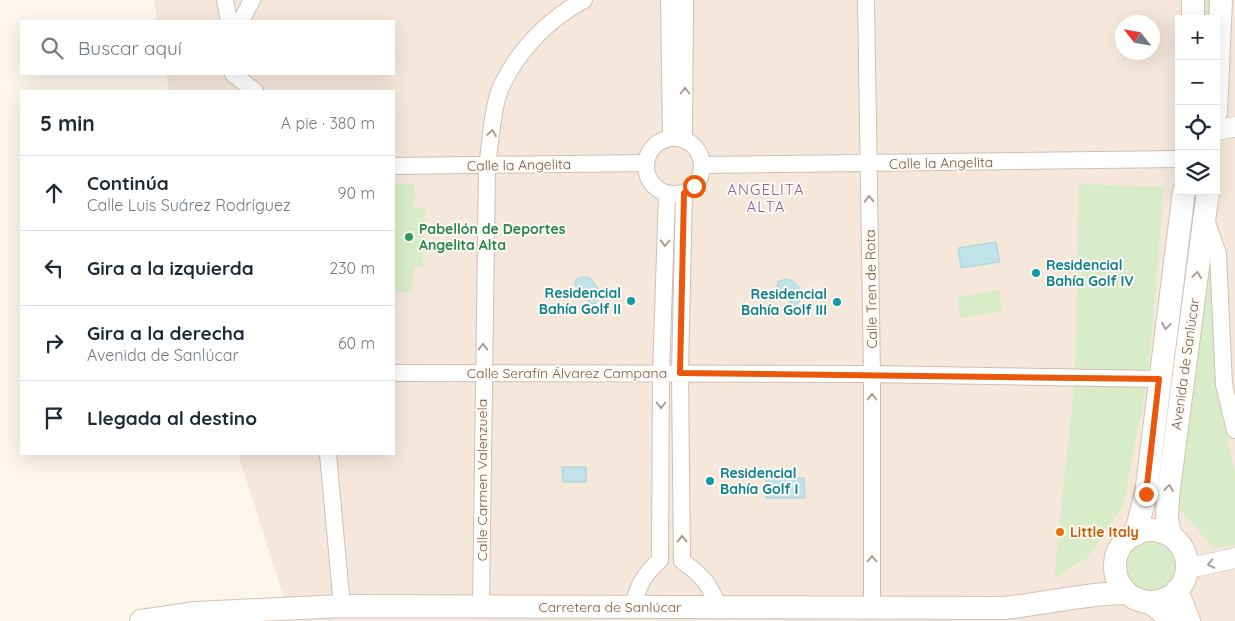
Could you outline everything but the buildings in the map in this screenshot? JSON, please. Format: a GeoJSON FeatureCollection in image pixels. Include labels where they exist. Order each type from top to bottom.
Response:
{"type":"FeatureCollection","features":[{"type":"Feature","properties":{"kind":"main road"},"geometry":{"type":"LineString","coordinates":[[1193,15],[1194,0]]}},
{"type":"Feature","properties":{"kind":"main road"},"geometry":{"type":"LineString","coordinates":[[1216,105],[1221,0]]}},
{"type":"Feature","properties":{"kind":"main road","name":"Avenida de Sanlúcar"},"geometry":{"type":"LineString","coordinates":[[1135,534],[1146,494],[1183,195]]}},
{"type":"Feature","properties":{"kind":"main road","name":"Avenida de Sanlúcar"},"geometry":{"type":"LineString","coordinates":[[1171,536],[1167,520],[1168,496],[1208,195]]}},
{"type":"Feature","properties":{"kind":"main road"},"geometry":{"type":"LineString","coordinates":[[1080,597],[1100,578],[1125,542],[1135,534],[1150,530],[1171,536],[1180,545],[1186,562],[1184,578],[1177,590],[1166,599],[1150,602],[1140,600],[1127,593],[1116,576],[1117,556]]}},
{"type":"Feature","properties":{"kind":"main road"},"geometry":{"type":"LineString","coordinates":[[1177,590],[1189,621]]}},
{"type":"Feature","properties":{"kind":"main road","name":"Carretera de Sanlúcar"},"geometry":{"type":"LineString","coordinates":[[141,621],[196,613],[342,606],[633,606],[672,614],[719,608],[1004,608],[1080,597],[1127,593]]}},
{"type":"Feature","properties":{"kind":"main road"},"geometry":{"type":"LineString","coordinates":[[1150,602],[1173,621]]}},
{"type":"Feature","properties":{"kind":"street"},"geometry":{"type":"LineString","coordinates":[[225,0],[230,20]]}},
{"type":"Feature","properties":{"kind":"street"},"geometry":{"type":"LineString","coordinates":[[242,20],[252,0]]}},
{"type":"Feature","properties":{"kind":"street","name":"Calle Carmen Valenzuela"},"geometry":{"type":"LineString","coordinates":[[481,606],[483,373],[488,165],[501,86],[525,48],[562,12],[584,0]]}},
{"type":"Feature","properties":{"kind":"street"},"geometry":{"type":"LineString","coordinates":[[669,0],[678,138]]}},
{"type":"Feature","properties":{"kind":"street"},"geometry":{"type":"LineString","coordinates":[[678,138],[685,0]]}},
{"type":"Feature","properties":{"kind":"street","name":"Calle Tren de Rota"},"geometry":{"type":"LineString","coordinates":[[866,0],[872,374],[872,608]]}},
{"type":"Feature","properties":{"kind":"street"},"geometry":{"type":"LineString","coordinates":[[234,75],[255,90]]}},
{"type":"Feature","properties":{"kind":"street"},"geometry":{"type":"LineString","coordinates":[[1220,129],[1235,127]]}},
{"type":"Feature","properties":{"kind":"street"},"geometry":{"type":"LineString","coordinates":[[678,138],[695,146],[700,155],[702,165],[700,177],[694,186],[684,193],[667,194],[656,188],[647,176],[645,163],[655,144],[678,138]]}},
{"type":"Feature","properties":{"kind":"street","name":"Calle la Angelita"},"geometry":{"type":"LineString","coordinates":[[702,165],[1175,159]]}},
{"type":"Feature","properties":{"kind":"street","name":"Calle la Angelita"},"geometry":{"type":"LineString","coordinates":[[395,166],[645,163]]}},
{"type":"Feature","properties":{"kind":"street"},"geometry":{"type":"LineString","coordinates":[[682,561],[680,373],[684,193]]}},
{"type":"Feature","properties":{"kind":"street"},"geometry":{"type":"LineString","coordinates":[[660,560],[661,373],[667,194]]}},
{"type":"Feature","properties":{"kind":"street"},"geometry":{"type":"LineString","coordinates":[[1205,216],[1218,254],[1224,385],[1235,430]]}},
{"type":"Feature","properties":{"kind":"street","name":"Calle Serafín Álvarez Campana"},"geometry":{"type":"LineString","coordinates":[[395,373],[872,374],[1159,379]]}},
{"type":"Feature","properties":{"kind":"street"},"geometry":{"type":"LineString","coordinates":[[328,455],[342,606]]}},
{"type":"Feature","properties":{"kind":"street"},"geometry":{"type":"LineString","coordinates":[[1186,562],[1199,566],[1235,558]]}},
{"type":"Feature","properties":{"kind":"street"},"geometry":{"type":"LineString","coordinates":[[633,606],[638,587],[646,573],[660,560],[682,561],[702,574],[711,587],[719,608]]}},
{"type":"Feature","properties":{"kind":"shaded area"},"geometry":{"type":"Polygon","coordinates":[[[154,0],[1235,0],[1235,621],[283,621],[286,604],[238,455],[395,455],[395,90],[169,90],[166,75],[395,75],[395,20],[157,20],[154,0]]]}},
{"type":"Feature","properties":{"kind":"green space"},"geometry":{"type":"Polygon","coordinates":[[[1200,0],[1211,0],[1210,15],[1199,15],[1200,0]]]}},
{"type":"Feature","properties":{"kind":"green space","name":"Pabellón de Deportes Angelita Alta"},"geometry":{"type":"Polygon","coordinates":[[[395,184],[415,184],[414,208],[425,208],[423,267],[414,267],[412,292],[395,292],[395,184]]]}},
{"type":"Feature","properties":{"kind":"green space"},"geometry":{"type":"Polygon","coordinates":[[[1079,184],[1164,187],[1148,377],[1123,507],[1087,558],[1054,578],[1075,377],[1079,184]]]}},
{"type":"Feature","properties":{"kind":"green space"},"geometry":{"type":"Polygon","coordinates":[[[1207,249],[1210,257],[1215,386],[1235,471],[1235,545],[1213,548],[1179,507],[1207,249]]]}},
{"type":"Feature","properties":{"kind":"green space"},"geometry":{"type":"Polygon","coordinates":[[[999,290],[1002,311],[961,318],[957,297],[999,290]]]}},
{"type":"Feature","properties":{"kind":"green space"},"geometry":{"type":"Polygon","coordinates":[[[1146,542],[1156,542],[1169,549],[1176,562],[1176,572],[1169,585],[1156,592],[1146,592],[1137,588],[1130,581],[1126,572],[1126,562],[1130,553],[1137,546],[1146,542]]]}},
{"type":"Feature","properties":{"kind":"water"},"geometry":{"type":"Polygon","coordinates":[[[996,242],[1000,262],[961,268],[958,248],[996,242]]]}},
{"type":"Feature","properties":{"kind":"water"},"geometry":{"type":"Polygon","coordinates":[[[580,277],[588,277],[597,286],[599,297],[595,304],[589,303],[585,294],[575,286],[576,280],[580,277]]]}},
{"type":"Feature","properties":{"kind":"water"},"geometry":{"type":"Polygon","coordinates":[[[785,279],[793,281],[800,289],[800,301],[794,306],[790,303],[789,297],[777,286],[778,282],[785,279]]]}},
{"type":"Feature","properties":{"kind":"water"},"geometry":{"type":"Polygon","coordinates":[[[562,467],[586,467],[586,482],[563,482],[562,467]]]}},
{"type":"Feature","properties":{"kind":"water","name":"Residencial Bahía Golf I"},"geometry":{"type":"Polygon","coordinates":[[[766,478],[804,478],[805,498],[766,498],[766,478]]]}},
{"type":"Feature","properties":{"kind":"place","name":"Pabellón de Deportes Angelita Alta"},"geometry":{"type":"Point","coordinates":[409,237]}},
{"type":"Feature","properties":{"kind":"place","name":"Residencial Bahía Golf IV"},"geometry":{"type":"Point","coordinates":[1036,273]}},
{"type":"Feature","properties":{"kind":"place","name":"Residencial Bahía Golf II"},"geometry":{"type":"Point","coordinates":[631,301]}},
{"type":"Feature","properties":{"kind":"place","name":"Residencial Bahía Golf III"},"geometry":{"type":"Point","coordinates":[837,302]}},
{"type":"Feature","properties":{"kind":"place","name":"Residencial Bahía Golf I"},"geometry":{"type":"Point","coordinates":[710,481]}},
{"type":"Feature","properties":{"kind":"place","name":"Little Italy"},"geometry":{"type":"Point","coordinates":[1060,532]}},
{"type":"Feature","properties":{"kind":"district","name":"ANGELITA ALTA"},"geometry":{"type":"Point","coordinates":[766,198]}},
{"type":"Feature","properties":{"kind":"route"},"geometry":{"type":"LineString","coordinates":[[694,186],[684,193],[680,373],[1159,379],[1146,494]]}}]}
